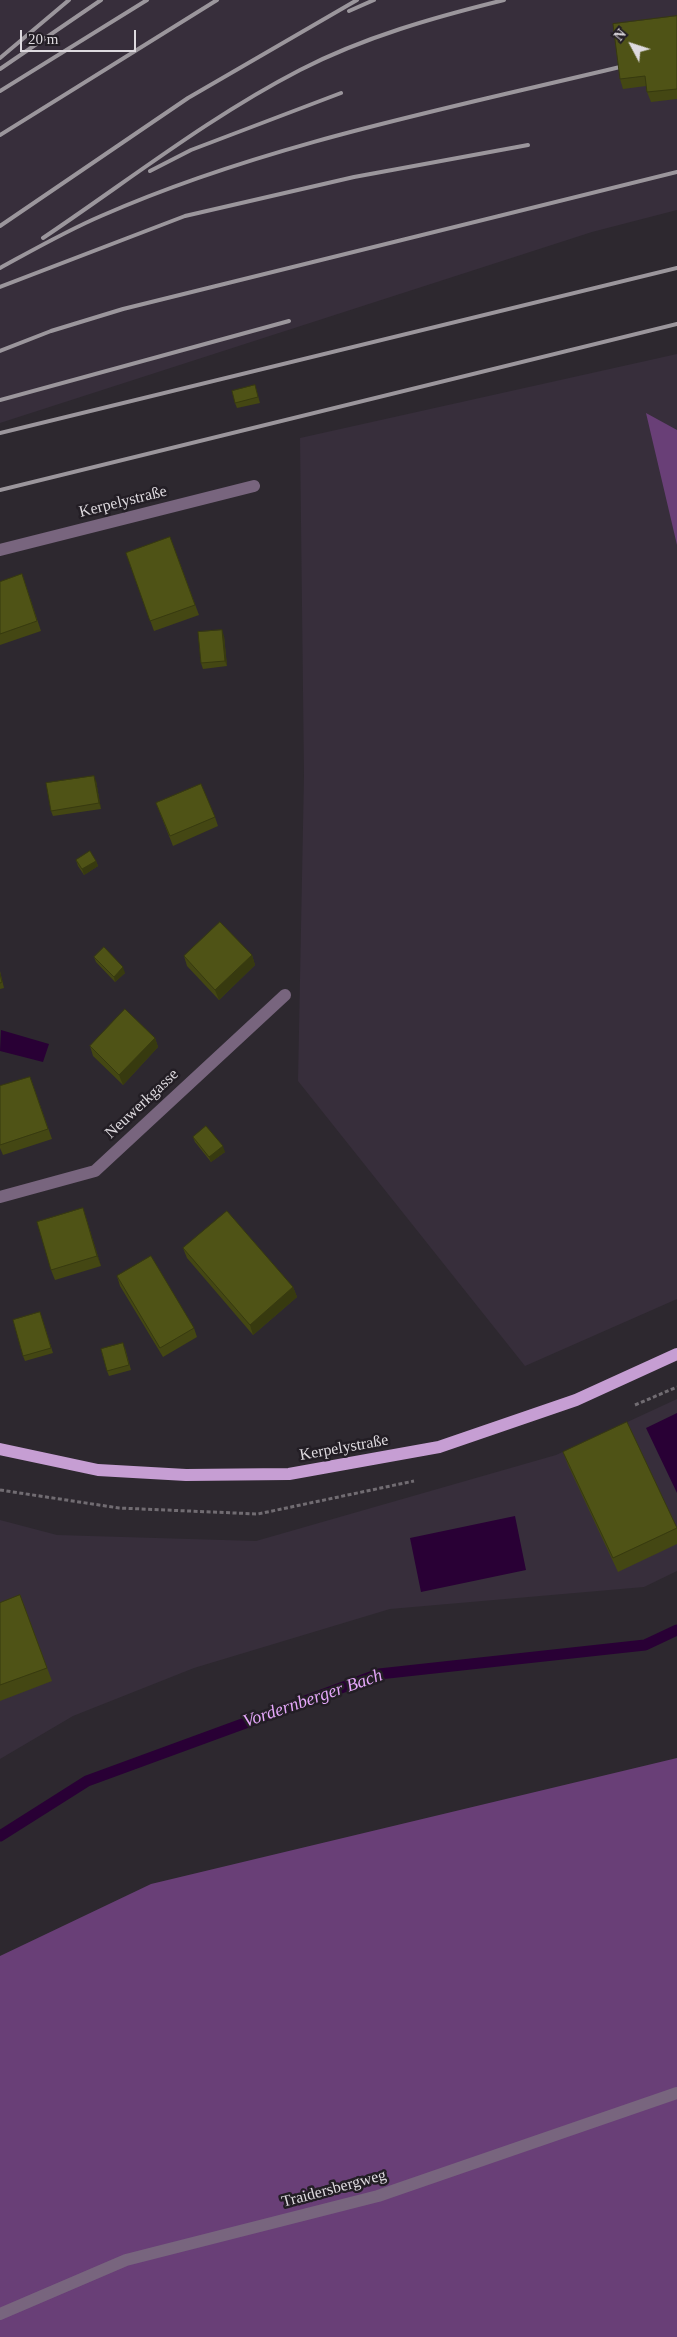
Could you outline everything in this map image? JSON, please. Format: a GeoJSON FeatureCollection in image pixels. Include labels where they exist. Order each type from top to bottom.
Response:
{"type":"FeatureCollection","features":[{"type":"Feature","properties":{"kind":"main road","name":"Kerpelystraße"},"geometry":{"type":"LineString","coordinates":[[0,1448],[98,1470],[186,1475],[289,1474],[439,1448],[576,1400],[677,1354]]}},
{"type":"Feature","properties":{"kind":"street","name":"Kerpelystraße"},"geometry":{"type":"LineString","coordinates":[[0,550],[254,486]]}},
{"type":"Feature","properties":{"kind":"street","name":"Neuwerkgasse"},"geometry":{"type":"LineString","coordinates":[[0,1197],[94,1171],[285,995]]}},
{"type":"Feature","properties":{"kind":"street","name":"Traidersbergweg"},"geometry":{"type":"LineString","coordinates":[[0,2314],[126,2260],[378,2196],[677,2094]]}},
{"type":"Feature","properties":{"kind":"shaded area"},"geometry":{"type":"Polygon","coordinates":[[[0,0],[677,0],[677,210],[592,232],[0,423],[0,0]]]}},
{"type":"Feature","properties":{"kind":"shaded area"},"geometry":{"type":"Polygon","coordinates":[[[677,354],[677,1299],[525,1366],[298,1081],[304,775],[300,438],[677,354]]]}},
{"type":"Feature","properties":{"kind":"shaded area"},"geometry":{"type":"Polygon","coordinates":[[[646,413],[677,430],[677,545],[646,413]]]}},
{"type":"Feature","properties":{"kind":"shaded area"},"geometry":{"type":"Polygon","coordinates":[[[1,1030],[49,1044],[43,1062],[0,1051],[1,1030]]]}},
{"type":"Feature","properties":{"kind":"shaded area"},"geometry":{"type":"Polygon","coordinates":[[[677,1399],[677,1571],[644,1587],[390,1609],[194,1668],[73,1716],[0,1759],[0,1520],[57,1535],[256,1541],[556,1455],[677,1399]]]}},
{"type":"Feature","properties":{"kind":"shaded area"},"geometry":{"type":"Polygon","coordinates":[[[677,1413],[677,1493],[646,1428],[677,1413]]]}},
{"type":"Feature","properties":{"kind":"shaded area"},"geometry":{"type":"Polygon","coordinates":[[[515,1516],[526,1570],[421,1592],[410,1538],[515,1516]]]}},
{"type":"Feature","properties":{"kind":"shaded area"},"geometry":{"type":"Polygon","coordinates":[[[677,1758],[677,2337],[0,2337],[0,1956],[151,1884],[677,1758]]]}},
{"type":"Feature","properties":{"kind":"building"},"geometry":{"type":"Polygon","coordinates":[[[677,16],[677,89],[647,92],[645,76],[620,79],[613,24],[677,16]]]}},
{"type":"Feature","properties":{"kind":"building"},"geometry":{"type":"Polygon","coordinates":[[[255,385],[258,397],[235,403],[232,391],[255,385]]]}},
{"type":"Feature","properties":{"kind":"building"},"geometry":{"type":"Polygon","coordinates":[[[170,537],[195,605],[150,621],[126,553],[170,537]]]}},
{"type":"Feature","properties":{"kind":"building"},"geometry":{"type":"Polygon","coordinates":[[[22,574],[37,621],[0,634],[0,582],[22,574]]]}},
{"type":"Feature","properties":{"kind":"building"},"geometry":{"type":"Polygon","coordinates":[[[222,630],[225,661],[201,663],[198,632],[222,630]]]}},
{"type":"Feature","properties":{"kind":"building"},"geometry":{"type":"Polygon","coordinates":[[[94,776],[99,803],[51,811],[46,783],[94,776]]]}},
{"type":"Feature","properties":{"kind":"building"},"geometry":{"type":"Polygon","coordinates":[[[201,784],[215,817],[170,836],[156,803],[201,784]]]}},
{"type":"Feature","properties":{"kind":"building"},"geometry":{"type":"Polygon","coordinates":[[[90,851],[96,861],[82,869],[76,860],[90,851]]]}},
{"type":"Feature","properties":{"kind":"building"},"geometry":{"type":"Polygon","coordinates":[[[220,922],[252,955],[215,990],[184,956],[220,922]]]}},
{"type":"Feature","properties":{"kind":"building"},"geometry":{"type":"Polygon","coordinates":[[[104,947],[123,967],[114,977],[94,957],[104,947]]]}},
{"type":"Feature","properties":{"kind":"building"},"geometry":{"type":"Polygon","coordinates":[[[125,1009],[155,1038],[119,1075],[90,1046],[125,1009]]]}},
{"type":"Feature","properties":{"kind":"building"},"geometry":{"type":"Polygon","coordinates":[[[30,1077],[48,1129],[0,1145],[0,1086],[30,1077]]]}},
{"type":"Feature","properties":{"kind":"building"},"geometry":{"type":"Polygon","coordinates":[[[206,1126],[223,1146],[209,1157],[193,1137],[206,1126]]]}},
{"type":"Feature","properties":{"kind":"building"},"geometry":{"type":"Polygon","coordinates":[[[83,1208],[97,1256],[51,1270],[37,1222],[83,1208]]]}},
{"type":"Feature","properties":{"kind":"building"},"geometry":{"type":"Polygon","coordinates":[[[227,1211],[293,1287],[250,1325],[183,1248],[227,1211]]]}},
{"type":"Feature","properties":{"kind":"building"},"geometry":{"type":"Polygon","coordinates":[[[151,1256],[194,1328],[160,1348],[117,1276],[151,1256]]]}},
{"type":"Feature","properties":{"kind":"building"},"geometry":{"type":"Polygon","coordinates":[[[40,1312],[51,1348],[23,1356],[13,1320],[40,1312]]]}},
{"type":"Feature","properties":{"kind":"building"},"geometry":{"type":"Polygon","coordinates":[[[123,1343],[129,1365],[107,1371],[101,1349],[123,1343]]]}},
{"type":"Feature","properties":{"kind":"building"},"geometry":{"type":"Polygon","coordinates":[[[627,1422],[677,1528],[613,1558],[563,1452],[627,1422]]]}},
{"type":"Feature","properties":{"kind":"building"},"geometry":{"type":"Polygon","coordinates":[[[20,1595],[47,1668],[0,1685],[0,1603],[20,1595]]]}},
{"type":"Feature","properties":{"kind":"waterway","name":"Vordernberger Bach"},"geometry":{"type":"LineString","coordinates":[[0,1836],[87,1781],[379,1674],[645,1645],[677,1630]]}},
{"type":"Feature","properties":{"kind":"railway"},"geometry":{"type":"LineString","coordinates":[[0,58],[69,0]]}},
{"type":"Feature","properties":{"kind":"railway"},"geometry":{"type":"LineString","coordinates":[[0,69],[101,0]]}},
{"type":"Feature","properties":{"kind":"railway"},"geometry":{"type":"LineString","coordinates":[[0,91],[147,0]]}},
{"type":"Feature","properties":{"kind":"railway"},"geometry":{"type":"LineString","coordinates":[[0,135],[217,0]]}},
{"type":"Feature","properties":{"kind":"railway"},"geometry":{"type":"LineString","coordinates":[[0,226],[188,98],[357,0]]}},
{"type":"Feature","properties":{"kind":"railway"},"geometry":{"type":"LineString","coordinates":[[349,11],[374,0]]}},
{"type":"Feature","properties":{"kind":"railway"},"geometry":{"type":"LineString","coordinates":[[43,238],[233,108],[300,70],[324,58],[400,29],[504,0]]}},
{"type":"Feature","properties":{"kind":"railway"},"geometry":{"type":"LineString","coordinates":[[0,268],[62,234],[101,216],[163,191],[226,169],[291,148],[357,130],[620,67]]}},
{"type":"Feature","properties":{"kind":"railway"},"geometry":{"type":"LineString","coordinates":[[150,171],[191,150],[341,93]]}},
{"type":"Feature","properties":{"kind":"railway"},"geometry":{"type":"LineString","coordinates":[[0,287],[185,216],[354,177],[528,145]]}},
{"type":"Feature","properties":{"kind":"railway"},"geometry":{"type":"LineString","coordinates":[[0,351],[51,331],[123,309],[677,172]]}},
{"type":"Feature","properties":{"kind":"railway"},"geometry":{"type":"LineString","coordinates":[[0,433],[677,268]]}},
{"type":"Feature","properties":{"kind":"railway"},"geometry":{"type":"LineString","coordinates":[[0,400],[289,321]]}},
{"type":"Feature","properties":{"kind":"railway"},"geometry":{"type":"LineString","coordinates":[[0,490],[677,324]]}}]}
